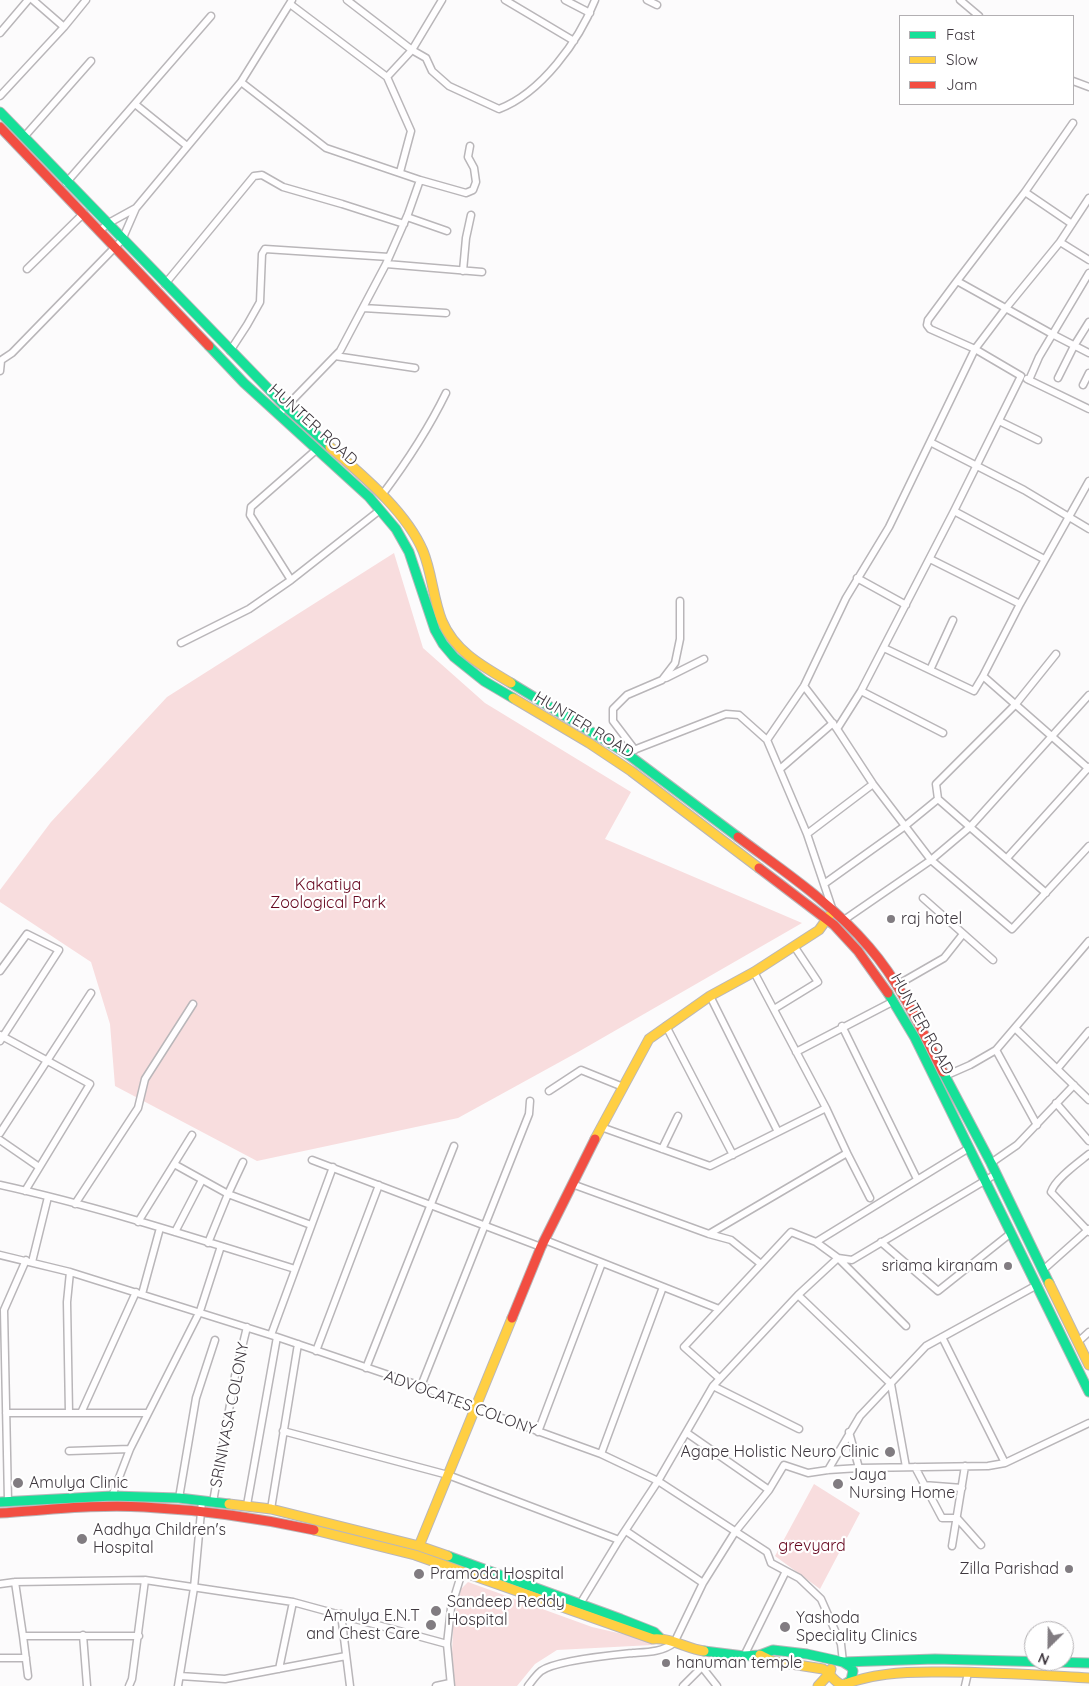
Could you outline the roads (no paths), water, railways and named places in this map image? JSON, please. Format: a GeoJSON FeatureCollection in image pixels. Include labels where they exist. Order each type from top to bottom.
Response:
{"type":"FeatureCollection","features":[{"type":"Feature","properties":{"kind":"main road","name":"HUNTER ROAD"},"geometry":{"type":"LineString","coordinates":[[0,112],[66,183],[230,351],[286,407],[382,495],[410,528],[423,551],[442,620],[454,641],[473,660],[626,753],[684,795],[832,910],[844,920],[868,947],[898,986],[913,1011],[945,1083],[969,1148],[1089,1392]]}},
{"type":"Feature","properties":{"kind":"main road","name":"HUNTER ROAD"},"geometry":{"type":"LineString","coordinates":[[0,127],[244,383],[343,473],[380,510],[404,541],[418,576],[435,630],[454,657],[484,681],[631,771],[827,920],[845,936],[868,963],[894,1001],[945,1083],[991,1164],[1089,1365]]}},
{"type":"Feature","properties":{"kind":"main road"},"geometry":{"type":"LineString","coordinates":[[19,147],[25,138]]}},
{"type":"Feature","properties":{"kind":"main road"},"geometry":{"type":"LineString","coordinates":[[575,736],[580,725]]}},
{"type":"Feature","properties":{"kind":"main road"},"geometry":{"type":"LineString","coordinates":[[419,1546],[543,1243],[601,1127],[648,1039],[710,996],[754,972],[819,930],[832,910]]}},
{"type":"Feature","properties":{"kind":"main road"},"geometry":{"type":"LineString","coordinates":[[4,1502],[112,1496],[179,1498],[271,1509],[419,1546],[580,1604],[654,1632],[660,1638],[694,1650],[744,1656],[760,1655],[773,1650],[807,1654],[843,1662],[851,1667],[853,1671],[853,1676],[845,1685]]}},
{"type":"Feature","properties":{"kind":"main road"},"geometry":{"type":"LineString","coordinates":[[0,1513],[110,1507],[202,1512],[269,1520],[305,1527],[415,1555],[653,1639],[660,1638]]}},
{"type":"Feature","properties":{"kind":"main road"},"geometry":{"type":"LineString","coordinates":[[760,1655],[772,1662],[819,1668],[830,1672],[834,1681],[842,1685],[858,1679],[893,1675],[968,1673],[1075,1681],[1089,1678]]}},
{"type":"Feature","properties":{"kind":"main road"},"geometry":{"type":"LineString","coordinates":[[818,1686],[834,1664],[843,1662],[882,1659],[970,1658],[1089,1663]]}},
{"type":"Feature","properties":{"kind":"street"},"geometry":{"type":"LineString","coordinates":[[0,33],[28,0]]}},
{"type":"Feature","properties":{"kind":"street"},"geometry":{"type":"LineString","coordinates":[[33,0],[64,27]]}},
{"type":"Feature","properties":{"kind":"street"},"geometry":{"type":"LineString","coordinates":[[0,96],[64,27],[86,0]]}},
{"type":"Feature","properties":{"kind":"street"},"geometry":{"type":"LineString","coordinates":[[347,0],[412,50],[426,58],[432,71],[448,86],[499,109],[513,104],[532,89],[574,41],[595,0]]}},
{"type":"Feature","properties":{"kind":"street"},"geometry":{"type":"LineString","coordinates":[[387,77],[412,50],[442,0]]}},
{"type":"Feature","properties":{"kind":"street"},"geometry":{"type":"LineString","coordinates":[[505,0],[574,41]]}},
{"type":"Feature","properties":{"kind":"street"},"geometry":{"type":"LineString","coordinates":[[566,0],[590,12]]}},
{"type":"Feature","properties":{"kind":"street"},"geometry":{"type":"LineString","coordinates":[[647,0],[656,5]]}},
{"type":"Feature","properties":{"kind":"street"},"geometry":{"type":"LineString","coordinates":[[960,0],[978,15]]}},
{"type":"Feature","properties":{"kind":"street"},"geometry":{"type":"LineString","coordinates":[[0,371],[0,361],[12,353],[122,240],[136,208],[241,82],[291,2],[387,77],[411,131],[400,172]]}},
{"type":"Feature","properties":{"kind":"street"},"geometry":{"type":"LineString","coordinates":[[66,183],[211,16]]}},
{"type":"Feature","properties":{"kind":"street"},"geometry":{"type":"LineString","coordinates":[[25,138],[91,61]]}},
{"type":"Feature","properties":{"kind":"street"},"geometry":{"type":"LineString","coordinates":[[1074,81],[1089,87]]}},
{"type":"Feature","properties":{"kind":"street"},"geometry":{"type":"LineString","coordinates":[[241,82],[326,148],[420,180],[466,193],[473,190],[476,182],[474,168],[468,157],[470,146]]}},
{"type":"Feature","properties":{"kind":"street"},"geometry":{"type":"LineString","coordinates":[[135,104],[187,146]]}},
{"type":"Feature","properties":{"kind":"street"},"geometry":{"type":"LineString","coordinates":[[1073,123],[1025,192],[928,320],[927,325],[936,333],[975,349],[1028,380],[1089,409]]}},
{"type":"Feature","properties":{"kind":"street"},"geometry":{"type":"LineString","coordinates":[[165,284],[254,176],[262,175],[283,187],[404,224]]}},
{"type":"Feature","properties":{"kind":"street"},"geometry":{"type":"LineString","coordinates":[[278,415],[340,351],[386,264],[407,218],[420,180]]}},
{"type":"Feature","properties":{"kind":"street"},"geometry":{"type":"LineString","coordinates":[[1025,192],[1072,224]]}},
{"type":"Feature","properties":{"kind":"street"},"geometry":{"type":"LineString","coordinates":[[766,740],[804,686],[846,598],[889,527],[975,349],[1060,242],[1089,198]]}},
{"type":"Feature","properties":{"kind":"street"},"geometry":{"type":"LineString","coordinates":[[100,231],[107,224],[136,208]]}},
{"type":"Feature","properties":{"kind":"street"},"geometry":{"type":"LineString","coordinates":[[27,269],[84,213]]}},
{"type":"Feature","properties":{"kind":"street"},"geometry":{"type":"LineString","coordinates":[[463,270],[466,238],[471,215]]}},
{"type":"Feature","properties":{"kind":"street"},"geometry":{"type":"LineString","coordinates":[[407,218],[447,230]]}},
{"type":"Feature","properties":{"kind":"street"},"geometry":{"type":"LineString","coordinates":[[1060,242],[1089,260]]}},
{"type":"Feature","properties":{"kind":"street"},"geometry":{"type":"LineString","coordinates":[[230,351],[260,302],[260,268],[262,254],[265,249],[389,257]]}},
{"type":"Feature","properties":{"kind":"street"},"geometry":{"type":"LineString","coordinates":[[386,264],[482,272]]}},
{"type":"Feature","properties":{"kind":"street"},"geometry":{"type":"LineString","coordinates":[[1028,380],[1052,334],[1089,273]]}},
{"type":"Feature","properties":{"kind":"street"},"geometry":{"type":"LineString","coordinates":[[957,281],[1089,353]]}},
{"type":"Feature","properties":{"kind":"street"},"geometry":{"type":"LineString","coordinates":[[363,308],[446,313]]}},
{"type":"Feature","properties":{"kind":"street"},"geometry":{"type":"LineString","coordinates":[[1058,378],[1089,322]]}},
{"type":"Feature","properties":{"kind":"street"},"geometry":{"type":"LineString","coordinates":[[335,356],[415,368]]}},
{"type":"Feature","properties":{"kind":"street"},"geometry":{"type":"LineString","coordinates":[[1083,385],[1089,373]]}},
{"type":"Feature","properties":{"kind":"street"},"geometry":{"type":"LineString","coordinates":[[780,769],[835,726],[861,691],[930,559],[1021,376]]}},
{"type":"Feature","properties":{"kind":"street"},"geometry":{"type":"LineString","coordinates":[[382,495],[429,426],[446,393]]}},
{"type":"Feature","properties":{"kind":"street"},"geometry":{"type":"LineString","coordinates":[[999,420],[1038,440]]}},
{"type":"Feature","properties":{"kind":"street"},"geometry":{"type":"LineString","coordinates":[[930,442],[1024,490],[1089,529]]}},
{"type":"Feature","properties":{"kind":"street"},"geometry":{"type":"LineString","coordinates":[[291,580],[250,515],[251,507],[316,450]]}},
{"type":"Feature","properties":{"kind":"street"},"geometry":{"type":"LineString","coordinates":[[884,648],[974,691],[1068,515],[1089,481]]}},
{"type":"Feature","properties":{"kind":"street"},"geometry":{"type":"LineString","coordinates":[[180,643],[249,609],[291,580],[380,510]]}},
{"type":"Feature","properties":{"kind":"street"},"geometry":{"type":"LineString","coordinates":[[954,511],[1044,559]]}},
{"type":"Feature","properties":{"kind":"street"},"geometry":{"type":"LineString","coordinates":[[930,559],[1020,604]]}},
{"type":"Feature","properties":{"kind":"street"},"geometry":{"type":"LineString","coordinates":[[857,578],[906,605]]}},
{"type":"Feature","properties":{"kind":"street"},"geometry":{"type":"LineString","coordinates":[[662,680],[675,663],[680,639],[680,601]]}},
{"type":"Feature","properties":{"kind":"street"},"geometry":{"type":"LineString","coordinates":[[930,670],[953,620]]}},
{"type":"Feature","properties":{"kind":"street"},"geometry":{"type":"LineString","coordinates":[[1046,893],[938,799],[936,784],[1015,705],[1056,654]]}},
{"type":"Feature","properties":{"kind":"street"},"geometry":{"type":"LineString","coordinates":[[635,750],[613,721],[613,709],[627,695],[704,659]]}},
{"type":"Feature","properties":{"kind":"street"},"geometry":{"type":"LineString","coordinates":[[983,676],[1089,768],[1007,858]]}},
{"type":"Feature","properties":{"kind":"street"},"geometry":{"type":"LineString","coordinates":[[804,686],[835,726],[873,784],[931,860],[1012,929],[1089,846]]}},
{"type":"Feature","properties":{"kind":"street"},"geometry":{"type":"LineString","coordinates":[[861,691],[943,733]]}},
{"type":"Feature","properties":{"kind":"street"},"geometry":{"type":"LineString","coordinates":[[844,920],[931,860],[970,827],[1089,695]]}},
{"type":"Feature","properties":{"kind":"street"},"geometry":{"type":"LineString","coordinates":[[626,753],[726,714],[739,715],[766,740],[780,769],[807,834],[832,910]]}},
{"type":"Feature","properties":{"kind":"street"},"geometry":{"type":"LineString","coordinates":[[807,834],[873,784]]}},
{"type":"Feature","properties":{"kind":"street"},"geometry":{"type":"LineString","coordinates":[[824,884],[905,826],[938,799]]}},
{"type":"Feature","properties":{"kind":"street"},"geometry":{"type":"LineString","coordinates":[[922,898],[993,960]]}},
{"type":"Feature","properties":{"kind":"street"},"geometry":{"type":"LineString","coordinates":[[0,971],[27,934],[59,950],[1,1038],[48,1060],[90,1084],[25,1191]]}},
{"type":"Feature","properties":{"kind":"street"},"geometry":{"type":"LineString","coordinates":[[898,986],[944,958],[963,934]]}},
{"type":"Feature","properties":{"kind":"street"},"geometry":{"type":"LineString","coordinates":[[945,1083],[970,1065],[996,1050],[1089,941]]}},
{"type":"Feature","properties":{"kind":"street"},"geometry":{"type":"LineString","coordinates":[[774,1009],[818,982],[794,946]]}},
{"type":"Feature","properties":{"kind":"street"},"geometry":{"type":"LineString","coordinates":[[754,972],[826,1108],[870,1198]]}},
{"type":"Feature","properties":{"kind":"street"},"geometry":{"type":"LineString","coordinates":[[0,1133],[90,993]]}},
{"type":"Feature","properties":{"kind":"street"},"geometry":{"type":"LineString","coordinates":[[710,996],[778,1132]]}},
{"type":"Feature","properties":{"kind":"street"},"geometry":{"type":"LineString","coordinates":[[796,1052],[842,1026],[894,1001]]}},
{"type":"Feature","properties":{"kind":"street"},"geometry":{"type":"LineString","coordinates":[[75,1204],[138,1108],[145,1079],[193,1004]]}},
{"type":"Feature","properties":{"kind":"street"},"geometry":{"type":"LineString","coordinates":[[666,1026],[733,1155]]}},
{"type":"Feature","properties":{"kind":"street"},"geometry":{"type":"LineString","coordinates":[[842,1026],[917,1179]]}},
{"type":"Feature","properties":{"kind":"street"},"geometry":{"type":"LineString","coordinates":[[1014,1028],[1089,1100]]}},
{"type":"Feature","properties":{"kind":"street"},"geometry":{"type":"LineString","coordinates":[[1057,1069],[1089,1031]]}},
{"type":"Feature","properties":{"kind":"street"},"geometry":{"type":"LineString","coordinates":[[996,1050],[1037,1125]]}},
{"type":"Feature","properties":{"kind":"street"},"geometry":{"type":"LineString","coordinates":[[549,1092],[581,1070],[623,1087]]}},
{"type":"Feature","properties":{"kind":"street"},"geometry":{"type":"LineString","coordinates":[[991,1164],[1017,1145],[1074,1085]]}},
{"type":"Feature","properties":{"kind":"street"},"geometry":{"type":"LineString","coordinates":[[421,1386],[529,1114],[530,1101]]}},
{"type":"Feature","properties":{"kind":"street"},"geometry":{"type":"LineString","coordinates":[[1056,1103],[1089,1141]]}},
{"type":"Feature","properties":{"kind":"street"},"geometry":{"type":"LineString","coordinates":[[601,1127],[710,1166],[826,1108]]}},
{"type":"Feature","properties":{"kind":"street"},"geometry":{"type":"LineString","coordinates":[[662,1149],[678,1116]]}},
{"type":"Feature","properties":{"kind":"street"},"geometry":{"type":"LineString","coordinates":[[138,1222],[192,1135]]}},
{"type":"Feature","properties":{"kind":"street"},"geometry":{"type":"LineString","coordinates":[[0,1140],[39,1167]]}},
{"type":"Feature","properties":{"kind":"street"},"geometry":{"type":"LineString","coordinates":[[366,1368],[454,1146]]}},
{"type":"Feature","properties":{"kind":"street"},"geometry":{"type":"LineString","coordinates":[[816,1242],[969,1148]]}},
{"type":"Feature","properties":{"kind":"street"},"geometry":{"type":"LineString","coordinates":[[709,1234],[848,1153]]}},
{"type":"Feature","properties":{"kind":"street"},"geometry":{"type":"LineString","coordinates":[[1043,1270],[1088,1231],[1051,1192],[1052,1188],[1065,1175],[1089,1154]]}},
{"type":"Feature","properties":{"kind":"street"},"geometry":{"type":"LineString","coordinates":[[312,1160],[486,1226],[602,1263],[719,1309]]}},
{"type":"Feature","properties":{"kind":"street"},"geometry":{"type":"LineString","coordinates":[[208,1243],[243,1162]]}},
{"type":"Feature","properties":{"kind":"street"},"geometry":{"type":"LineString","coordinates":[[174,1164],[228,1194],[311,1224]]}},
{"type":"Feature","properties":{"kind":"street"},"geometry":{"type":"LineString","coordinates":[[247,1505],[274,1336],[311,1224],[333,1167]]}},
{"type":"Feature","properties":{"kind":"street"},"geometry":{"type":"LineString","coordinates":[[838,1258],[852,1260],[996,1174]]}},
{"type":"Feature","properties":{"kind":"street"},"geometry":{"type":"LineString","coordinates":[[175,1232],[202,1180]]}},
{"type":"Feature","properties":{"kind":"street"},"geometry":{"type":"LineString","coordinates":[[316,1351],[379,1184]]}},
{"type":"Feature","properties":{"kind":"street"},"geometry":{"type":"LineString","coordinates":[[572,1184],[709,1234],[731,1240],[761,1264]]}},
{"type":"Feature","properties":{"kind":"street"},"geometry":{"type":"LineString","coordinates":[[0,1185],[175,1232],[295,1270]]}},
{"type":"Feature","properties":{"kind":"street"},"geometry":{"type":"LineString","coordinates":[[4,1502],[6,1413],[3,1307],[29,1261],[48,1197]]}},
{"type":"Feature","properties":{"kind":"street"},"geometry":{"type":"LineString","coordinates":[[81,1413],[139,1293],[160,1228]]}},
{"type":"Feature","properties":{"kind":"street"},"geometry":{"type":"LineString","coordinates":[[719,1378],[684,1347],[791,1232],[816,1242],[838,1258],[906,1326]]}},
{"type":"Feature","properties":{"kind":"street"},"geometry":{"type":"LineString","coordinates":[[881,1242],[938,1291],[1011,1233]]}},
{"type":"Feature","properties":{"kind":"street"},"geometry":{"type":"LineString","coordinates":[[112,1496],[130,1449],[147,1413],[200,1312],[221,1246]]}},
{"type":"Feature","properties":{"kind":"street","name":"ADVOCATES COLONY"},"geometry":{"type":"LineString","coordinates":[[0,1255],[70,1272],[139,1293],[248,1327],[421,1386],[474,1408],[601,1454],[658,1481],[767,1552],[771,1563],[799,1578],[821,1599],[841,1644],[843,1662]]}},
{"type":"Feature","properties":{"kind":"street"},"geometry":{"type":"LineString","coordinates":[[580,1604],[658,1481],[712,1386],[798,1295],[838,1258]]}},
{"type":"Feature","properties":{"kind":"street"},"geometry":{"type":"LineString","coordinates":[[538,1432],[602,1263]]}},
{"type":"Feature","properties":{"kind":"street"},"geometry":{"type":"LineString","coordinates":[[69,1413],[67,1302],[70,1272]]}},
{"type":"Feature","properties":{"kind":"street"},"geometry":{"type":"LineString","coordinates":[[828,1470],[860,1416],[926,1346],[1037,1285]]}},
{"type":"Feature","properties":{"kind":"street"},"geometry":{"type":"LineString","coordinates":[[601,1454],[663,1287]]}},
{"type":"Feature","properties":{"kind":"street"},"geometry":{"type":"LineString","coordinates":[[798,1295],[891,1384],[906,1467]]}},
{"type":"Feature","properties":{"kind":"street","name":"SRINIVASA COLONY"},"geometry":{"type":"LineString","coordinates":[[213,1502],[235,1376],[248,1327]]}},
{"type":"Feature","properties":{"kind":"street"},"geometry":{"type":"LineString","coordinates":[[1078,1342],[1089,1332]]}},
{"type":"Feature","properties":{"kind":"street"},"geometry":{"type":"LineString","coordinates":[[942,1337],[1005,1463]]}},
{"type":"Feature","properties":{"kind":"street"},"geometry":{"type":"LineString","coordinates":[[179,1498],[196,1398],[215,1340]]}},
{"type":"Feature","properties":{"kind":"street"},"geometry":{"type":"LineString","coordinates":[[271,1509],[298,1344]]}},
{"type":"Feature","properties":{"kind":"street"},"geometry":{"type":"LineString","coordinates":[[712,1386],[799,1429]]}},
{"type":"Feature","properties":{"kind":"street"},"geometry":{"type":"LineString","coordinates":[[6,1413],[147,1413]]}},
{"type":"Feature","properties":{"kind":"street"},"geometry":{"type":"LineString","coordinates":[[528,1686],[541,1671],[553,1666],[598,1656],[657,1651],[668,1648],[674,1643],[703,1583],[735,1532],[768,1490],[784,1465],[808,1473],[859,1468],[988,1466],[1005,1463],[1089,1423]]}},
{"type":"Feature","properties":{"kind":"street"},"geometry":{"type":"LineString","coordinates":[[283,1431],[448,1475],[619,1540]]}},
{"type":"Feature","properties":{"kind":"street"},"geometry":{"type":"LineString","coordinates":[[849,1432],[859,1468]]}},
{"type":"Feature","properties":{"kind":"street"},"geometry":{"type":"LineString","coordinates":[[687,1433],[768,1490]]}},
{"type":"Feature","properties":{"kind":"street"},"geometry":{"type":"LineString","coordinates":[[69,1451],[130,1449]]}},
{"type":"Feature","properties":{"kind":"street"},"geometry":{"type":"LineString","coordinates":[[952,1546],[965,1466]]}},
{"type":"Feature","properties":{"kind":"street"},"geometry":{"type":"LineString","coordinates":[[915,1467],[942,1518],[956,1518],[981,1545]]}},
{"type":"Feature","properties":{"kind":"street"},"geometry":{"type":"LineString","coordinates":[[923,1485],[962,1488]]}},
{"type":"Feature","properties":{"kind":"street"},"geometry":{"type":"LineString","coordinates":[[178,1686],[194,1588],[202,1501]]}},
{"type":"Feature","properties":{"kind":"street"},"geometry":{"type":"LineString","coordinates":[[626,1531],[703,1583]]}},
{"type":"Feature","properties":{"kind":"street"},"geometry":{"type":"LineString","coordinates":[[744,1656],[786,1571]]}},
{"type":"Feature","properties":{"kind":"street"},"geometry":{"type":"LineString","coordinates":[[436,1686],[450,1685],[447,1644],[451,1608],[462,1572]]}},
{"type":"Feature","properties":{"kind":"street"},"geometry":{"type":"LineString","coordinates":[[0,1584],[15,1582],[145,1580],[293,1602],[447,1644]]}},
{"type":"Feature","properties":{"kind":"street"},"geometry":{"type":"LineString","coordinates":[[129,1686],[132,1680],[139,1636],[145,1580]]}},
{"type":"Feature","properties":{"kind":"street"},"geometry":{"type":"LineString","coordinates":[[15,1582],[24,1636],[28,1676]]}},
{"type":"Feature","properties":{"kind":"street"},"geometry":{"type":"LineString","coordinates":[[279,1669],[293,1602]]}},
{"type":"Feature","properties":{"kind":"street"},"geometry":{"type":"LineString","coordinates":[[341,1614],[350,1686]]}},
{"type":"Feature","properties":{"kind":"street"},"geometry":{"type":"LineString","coordinates":[[83,1635],[87,1686]]}},
{"type":"Feature","properties":{"kind":"street"},"geometry":{"type":"LineString","coordinates":[[24,1636],[139,1636]]}},
{"type":"Feature","properties":{"kind":"street"},"geometry":{"type":"LineString","coordinates":[[180,1676],[225,1679],[346,1656]]}},
{"type":"Feature","properties":{"kind":"street"},"geometry":{"type":"LineString","coordinates":[[0,1658],[26,1658]]}},
{"type":"Feature","properties":{"kind":"street"},"geometry":{"type":"LineString","coordinates":[[683,1686],[702,1667],[717,1686]]}},
{"type":"Feature","properties":{"kind":"street"},"geometry":{"type":"LineString","coordinates":[[965,1686],[968,1673]]}},
{"type":"Feature","properties":{"kind":"place","name":"raj hotel"},"geometry":{"type":"Point","coordinates":[891,919]}},
{"type":"Feature","properties":{"kind":"place","name":"sriama kiranam"},"geometry":{"type":"Point","coordinates":[1008,1266]}},
{"type":"Feature","properties":{"kind":"place","name":"Agape Holistic Neuro Clinic"},"geometry":{"type":"Point","coordinates":[890,1452]}},
{"type":"Feature","properties":{"kind":"place","name":"Amulya Clinic"},"geometry":{"type":"Point","coordinates":[18,1483]}},
{"type":"Feature","properties":{"kind":"place","name":"Jaya Nursing Home"},"geometry":{"type":"Point","coordinates":[838,1484]}},
{"type":"Feature","properties":{"kind":"place","name":"Aadhya Children's Hospital"},"geometry":{"type":"Point","coordinates":[82,1539]}},
{"type":"Feature","properties":{"kind":"place","name":"Zilla Parishad"},"geometry":{"type":"Point","coordinates":[1069,1569]}},
{"type":"Feature","properties":{"kind":"place","name":"Pramoda Hospital"},"geometry":{"type":"Point","coordinates":[419,1574]}},
{"type":"Feature","properties":{"kind":"place","name":"Sandeep Reddy Hospital"},"geometry":{"type":"Point","coordinates":[436,1611]}},
{"type":"Feature","properties":{"kind":"place","name":"Amulya E.N.T and Chest Care"},"geometry":{"type":"Point","coordinates":[431,1625]}},
{"type":"Feature","properties":{"kind":"place","name":"Yashoda Speciality Clinics"},"geometry":{"type":"Point","coordinates":[785,1627]}},
{"type":"Feature","properties":{"kind":"place","name":"hanuman temple"},"geometry":{"type":"Point","coordinates":[666,1663]}},
{"type":"Feature","properties":{"kind":"park label","name":"Kakatiya Zoological Park"},"geometry":{"type":"Point","coordinates":[328,894]}},
{"type":"Feature","properties":{"kind":"park label","name":"grevyard"},"geometry":{"type":"Point","coordinates":[812,1546]}}]}
